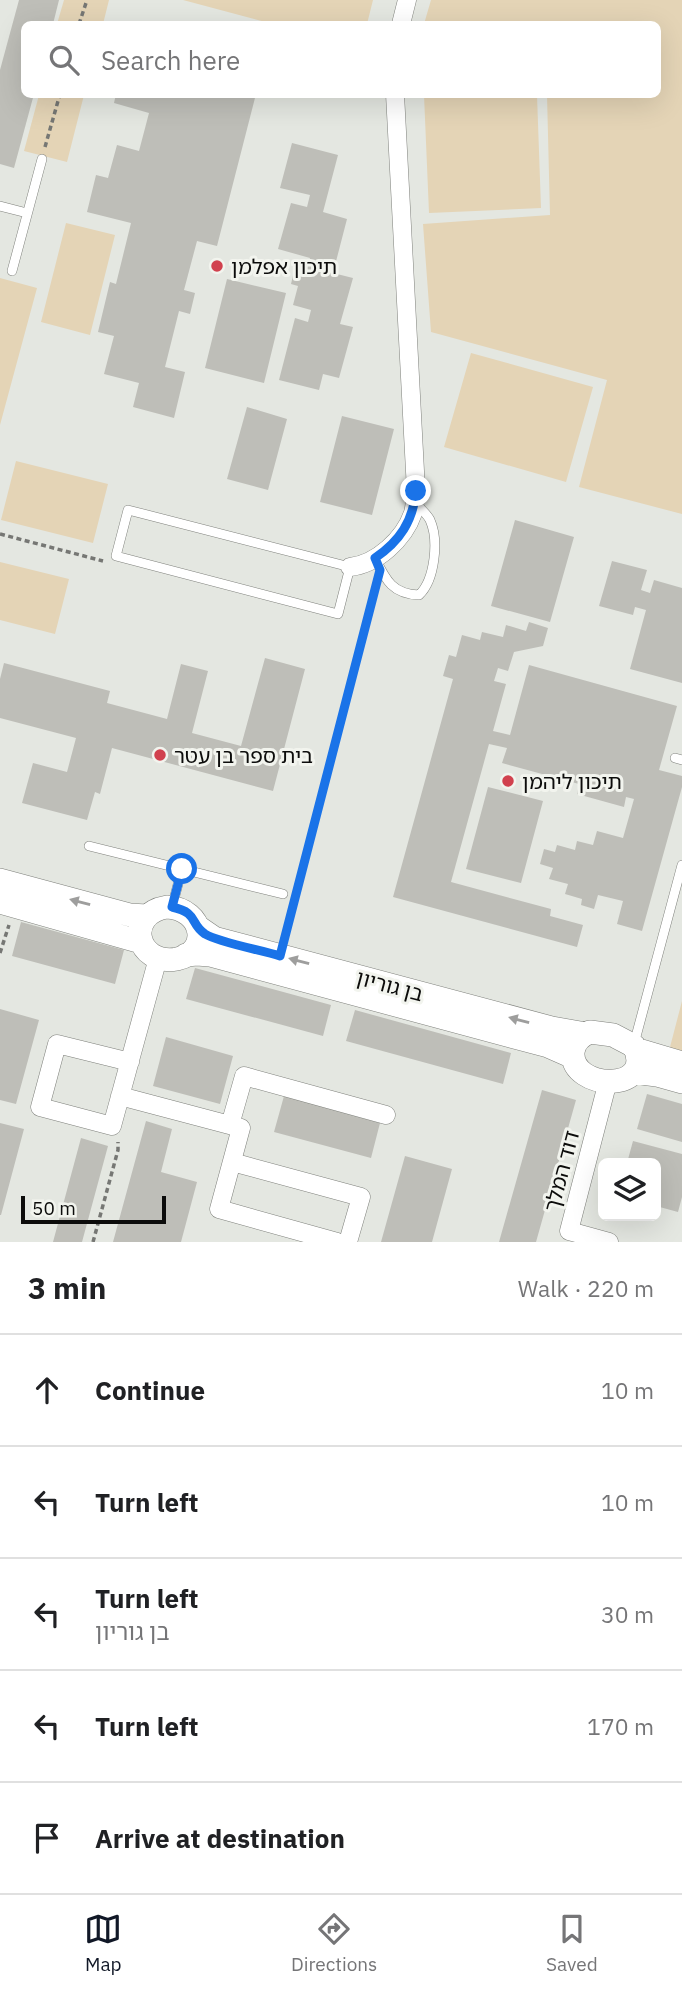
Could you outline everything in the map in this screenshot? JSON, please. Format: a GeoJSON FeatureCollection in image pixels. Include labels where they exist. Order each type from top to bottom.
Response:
{"type":"FeatureCollection","features":[{"type":"Feature","properties":{"kind":"street"},"geometry":{"type":"LineString","coordinates":[[402,21],[407,0]]}},
{"type":"Feature","properties":{"kind":"street"},"geometry":{"type":"LineString","coordinates":[[350,567],[378,564],[409,522],[415,503],[394,98]]}},
{"type":"Feature","properties":{"kind":"street"},"geometry":{"type":"LineString","coordinates":[[0,880],[130,915],[146,916]]}},
{"type":"Feature","properties":{"kind":"street"},"geometry":{"type":"LineString","coordinates":[[7,904],[141,942]]}},
{"type":"Feature","properties":{"kind":"street"},"geometry":{"type":"LineString","coordinates":[[172,907],[188,912],[193,918],[198,927],[196,945],[186,955],[174,959],[158,958],[148,953],[141,942],[141,925],[146,916],[158,909],[172,907]]}},
{"type":"Feature","properties":{"kind":"street","name":"בן גוריון"},"geometry":{"type":"LineString","coordinates":[[198,927],[214,938],[552,1028],[586,1034]]}},
{"type":"Feature","properties":{"kind":"street","name":"בן גוריון"},"geometry":{"type":"LineString","coordinates":[[186,955],[210,955],[548,1046],[573,1057]]}},
{"type":"Feature","properties":{"kind":"street"},"geometry":{"type":"LineString","coordinates":[[130,1062],[57,1044],[40,1107],[112,1126],[130,1062],[158,958]]}},
{"type":"Feature","properties":{"kind":"street"},"geometry":{"type":"LineString","coordinates":[[635,1047],[638,1059],[634,1072],[626,1079],[608,1081],[585,1075],[575,1065],[573,1057],[575,1044],[579,1039],[586,1034],[598,1032],[613,1035],[635,1047],[682,1063]]}},
{"type":"Feature","properties":{"kind":"street"},"geometry":{"type":"LineString","coordinates":[[634,1072],[682,1082]]}},
{"type":"Feature","properties":{"kind":"street"},"geometry":{"type":"LineString","coordinates":[[230,1125],[244,1076],[386,1115]]}},
{"type":"Feature","properties":{"kind":"street","name":"דוד המלך"},"geometry":{"type":"LineString","coordinates":[[608,1081],[567,1237],[609,1242]]}},
{"type":"Feature","properties":{"kind":"street"},"geometry":{"type":"LineString","coordinates":[[120,1096],[242,1129],[219,1209],[337,1242]]}},
{"type":"Feature","properties":{"kind":"street"},"geometry":{"type":"LineString","coordinates":[[232,1162],[360,1197],[348,1242]]}},
{"type":"Feature","properties":{"kind":"lane"},"geometry":{"type":"LineString","coordinates":[[12,271],[42,159]]}},
{"type":"Feature","properties":{"kind":"lane"},"geometry":{"type":"LineString","coordinates":[[0,206],[27,213]]}},
{"type":"Feature","properties":{"kind":"lane"},"geometry":{"type":"LineString","coordinates":[[378,564],[386,580],[395,589],[408,595],[419,595],[424,591],[436,547],[429,518],[415,503]]}},
{"type":"Feature","properties":{"kind":"lane"},"geometry":{"type":"LineString","coordinates":[[128,510],[350,567],[338,614],[116,556],[128,510]]}},
{"type":"Feature","properties":{"kind":"lane"},"geometry":{"type":"LineString","coordinates":[[89,846],[283,894]]}},
{"type":"Feature","properties":{"kind":"lane"},"geometry":{"type":"LineString","coordinates":[[635,1047],[682,865]]}},
{"type":"Feature","properties":{"kind":"lane"},"geometry":{"type":"LineString","coordinates":[[172,907],[182,869]]}},
{"type":"Feature","properties":{"kind":"path"},"geometry":{"type":"LineString","coordinates":[[80,21],[87,0]]}},
{"type":"Feature","properties":{"kind":"path"},"geometry":{"type":"LineString","coordinates":[[42,159],[59,98]]}},
{"type":"Feature","properties":{"kind":"path"},"geometry":{"type":"LineString","coordinates":[[0,534],[104,561],[116,556]]}},
{"type":"Feature","properties":{"kind":"path"},"geometry":{"type":"LineString","coordinates":[[280,956],[378,564]]}},
{"type":"Feature","properties":{"kind":"path"},"geometry":{"type":"LineString","coordinates":[[0,953],[7,904]]}},
{"type":"Feature","properties":{"kind":"path"},"geometry":{"type":"LineString","coordinates":[[93,1242],[118,1150],[118,1138],[112,1126]]}},
{"type":"Feature","properties":{"kind":"shaded area"},"geometry":{"type":"Polygon","coordinates":[[[64,0],[109,0],[104,21],[58,21],[64,0]]]}},
{"type":"Feature","properties":{"kind":"shaded area"},"geometry":{"type":"Polygon","coordinates":[[[183,0],[373,0],[368,21],[262,21],[183,0]]]}},
{"type":"Feature","properties":{"kind":"shaded area"},"geometry":{"type":"Polygon","coordinates":[[[431,0],[682,0],[682,514],[579,487],[607,380],[431,332],[423,224],[550,215],[547,98],[661,98],[661,21],[425,21],[431,0]]]}},
{"type":"Feature","properties":{"kind":"shaded area"},"geometry":{"type":"Polygon","coordinates":[[[38,98],[83,98],[67,162],[24,151],[38,98]]]}},
{"type":"Feature","properties":{"kind":"shaded area"},"geometry":{"type":"Polygon","coordinates":[[[424,98],[537,98],[541,208],[429,213],[424,98]]]}},
{"type":"Feature","properties":{"kind":"shaded area"},"geometry":{"type":"Polygon","coordinates":[[[66,223],[115,235],[90,335],[41,322],[66,223]]]}},
{"type":"Feature","properties":{"kind":"shaded area"},"geometry":{"type":"Polygon","coordinates":[[[0,278],[37,288],[0,425],[0,278]]]}},
{"type":"Feature","properties":{"kind":"shaded area"},"geometry":{"type":"Polygon","coordinates":[[[471,353],[593,387],[566,482],[444,447],[471,353]]]}},
{"type":"Feature","properties":{"kind":"shaded area"},"geometry":{"type":"Polygon","coordinates":[[[16,461],[108,484],[93,543],[1,520],[16,461]]]}},
{"type":"Feature","properties":{"kind":"shaded area"},"geometry":{"type":"Polygon","coordinates":[[[0,562],[69,579],[55,634],[0,620],[0,562]]]}},
{"type":"Feature","properties":{"kind":"shaded area"},"geometry":{"type":"Polygon","coordinates":[[[682,1001],[682,1054],[669,1051],[682,1001]]]}},
{"type":"Feature","properties":{"kind":"building"},"geometry":{"type":"Polygon","coordinates":[[[19,0],[59,0],[54,21],[21,21],[21,98],[33,98],[14,168],[0,164],[0,70],[19,0]]]}},
{"type":"Feature","properties":{"kind":"building"},"geometry":{"type":"Polygon","coordinates":[[[115,98],[255,98],[217,246],[197,241],[184,290],[195,293],[190,314],[179,311],[165,367],[185,372],[174,418],[133,407],[139,383],[104,374],[114,336],[98,332],[110,282],[116,284],[131,223],[87,212],[96,175],[108,178],[117,145],[139,151],[149,113],[114,103],[115,98]]]}},
{"type":"Feature","properties":{"kind":"building"},"geometry":{"type":"Polygon","coordinates":[[[292,143],[338,155],[323,212],[347,219],[333,273],[353,278],[340,324],[353,327],[339,378],[323,374],[319,390],[279,380],[295,318],[308,322],[311,310],[293,305],[298,286],[291,284],[296,263],[308,266],[310,258],[278,249],[291,203],[307,207],[310,195],[280,188],[292,143]]]}},
{"type":"Feature","properties":{"kind":"building"},"geometry":{"type":"Polygon","coordinates":[[[227,279],[286,293],[264,383],[205,368],[227,279]]]}},
{"type":"Feature","properties":{"kind":"building"},"geometry":{"type":"Polygon","coordinates":[[[247,407],[287,419],[268,490],[227,479],[247,407]]]}},
{"type":"Feature","properties":{"kind":"building"},"geometry":{"type":"Polygon","coordinates":[[[342,416],[394,429],[372,515],[320,502],[342,416]]]}},
{"type":"Feature","properties":{"kind":"building"},"geometry":{"type":"Polygon","coordinates":[[[515,520],[574,537],[550,622],[491,606],[515,520]]]}},
{"type":"Feature","properties":{"kind":"building"},"geometry":{"type":"Polygon","coordinates":[[[612,561],[647,570],[641,590],[650,593],[654,580],[682,588],[682,683],[630,669],[646,610],[635,607],[633,615],[599,606],[612,561]]]}},
{"type":"Feature","properties":{"kind":"building"},"geometry":{"type":"Polygon","coordinates":[[[529,622],[548,628],[543,646],[514,652],[508,671],[498,668],[494,681],[506,684],[493,731],[510,735],[529,665],[677,706],[659,770],[682,776],[682,787],[642,931],[617,924],[623,901],[598,895],[594,909],[581,905],[582,899],[565,894],[568,884],[549,879],[553,868],[540,864],[544,849],[555,852],[557,845],[575,850],[577,841],[593,845],[597,831],[623,838],[634,799],[626,797],[624,807],[577,794],[579,784],[502,763],[507,748],[489,744],[451,882],[551,909],[550,916],[583,925],[577,947],[393,897],[453,679],[443,676],[449,655],[456,657],[462,635],[480,640],[482,632],[503,637],[506,625],[526,631],[529,622]]]}},
{"type":"Feature","properties":{"kind":"building"},"geometry":{"type":"Polygon","coordinates":[[[265,658],[305,669],[273,791],[112,748],[100,794],[95,792],[87,820],[22,803],[33,763],[67,772],[76,738],[0,718],[0,679],[4,663],[110,691],[107,703],[167,719],[181,664],[208,671],[192,733],[241,746],[265,658]]]}},
{"type":"Feature","properties":{"kind":"building"},"geometry":{"type":"Polygon","coordinates":[[[488,787],[543,801],[521,883],[466,869],[488,787]]]}},
{"type":"Feature","properties":{"kind":"building"},"geometry":{"type":"Polygon","coordinates":[[[21,922],[124,950],[115,984],[12,956],[21,922]]]}},
{"type":"Feature","properties":{"kind":"building"},"geometry":{"type":"Polygon","coordinates":[[[195,968],[331,1005],[323,1036],[186,999],[195,968]]]}},
{"type":"Feature","properties":{"kind":"building"},"geometry":{"type":"Polygon","coordinates":[[[0,1009],[39,1020],[16,1104],[0,1100],[0,1009]]]}},
{"type":"Feature","properties":{"kind":"building"},"geometry":{"type":"Polygon","coordinates":[[[355,1010],[511,1053],[503,1084],[346,1041],[355,1010]]]}},
{"type":"Feature","properties":{"kind":"building"},"geometry":{"type":"Polygon","coordinates":[[[166,1037],[233,1056],[220,1104],[153,1086],[166,1037]]]}},
{"type":"Feature","properties":{"kind":"building"},"geometry":{"type":"Polygon","coordinates":[[[542,1090],[576,1100],[536,1242],[499,1242],[542,1090]]]}},
{"type":"Feature","properties":{"kind":"building"},"geometry":{"type":"Polygon","coordinates":[[[647,1094],[682,1104],[682,1142],[637,1129],[647,1094]]]}},
{"type":"Feature","properties":{"kind":"building"},"geometry":{"type":"Polygon","coordinates":[[[284,1096],[380,1123],[371,1158],[274,1132],[284,1096]]]}},
{"type":"Feature","properties":{"kind":"building"},"geometry":{"type":"Polygon","coordinates":[[[146,1121],[172,1129],[161,1172],[197,1182],[181,1242],[113,1242],[146,1121]]]}},
{"type":"Feature","properties":{"kind":"building"},"geometry":{"type":"Polygon","coordinates":[[[0,1123],[24,1129],[1,1215],[0,1215],[0,1123]]]}},
{"type":"Feature","properties":{"kind":"building"},"geometry":{"type":"Polygon","coordinates":[[[81,1138],[108,1146],[82,1242],[53,1242],[81,1138]]]}},
{"type":"Feature","properties":{"kind":"building"},"geometry":{"type":"Polygon","coordinates":[[[633,1141],[682,1154],[682,1197],[678,1212],[661,1207],[661,1158],[628,1158],[633,1141]]]}},
{"type":"Feature","properties":{"kind":"building"},"geometry":{"type":"Polygon","coordinates":[[[405,1156],[452,1169],[432,1242],[381,1242],[405,1156]]]}},
{"type":"Feature","properties":{"kind":"place","name":"תיכון אפלמן"},"geometry":{"type":"Point","coordinates":[217,266]}},
{"type":"Feature","properties":{"kind":"place","name":"בית ספר בן עטר"},"geometry":{"type":"Point","coordinates":[160,755]}},
{"type":"Feature","properties":{"kind":"place","name":"תיכון ליהמן"},"geometry":{"type":"Point","coordinates":[508,781]}},
{"type":"Feature","properties":{"kind":"route"},"geometry":{"type":"LineString","coordinates":[[182,869],[172,907],[188,912],[202,932],[214,938],[280,956],[380,570],[375,558],[398,538],[409,522],[414,510],[416,491]]}}]}
